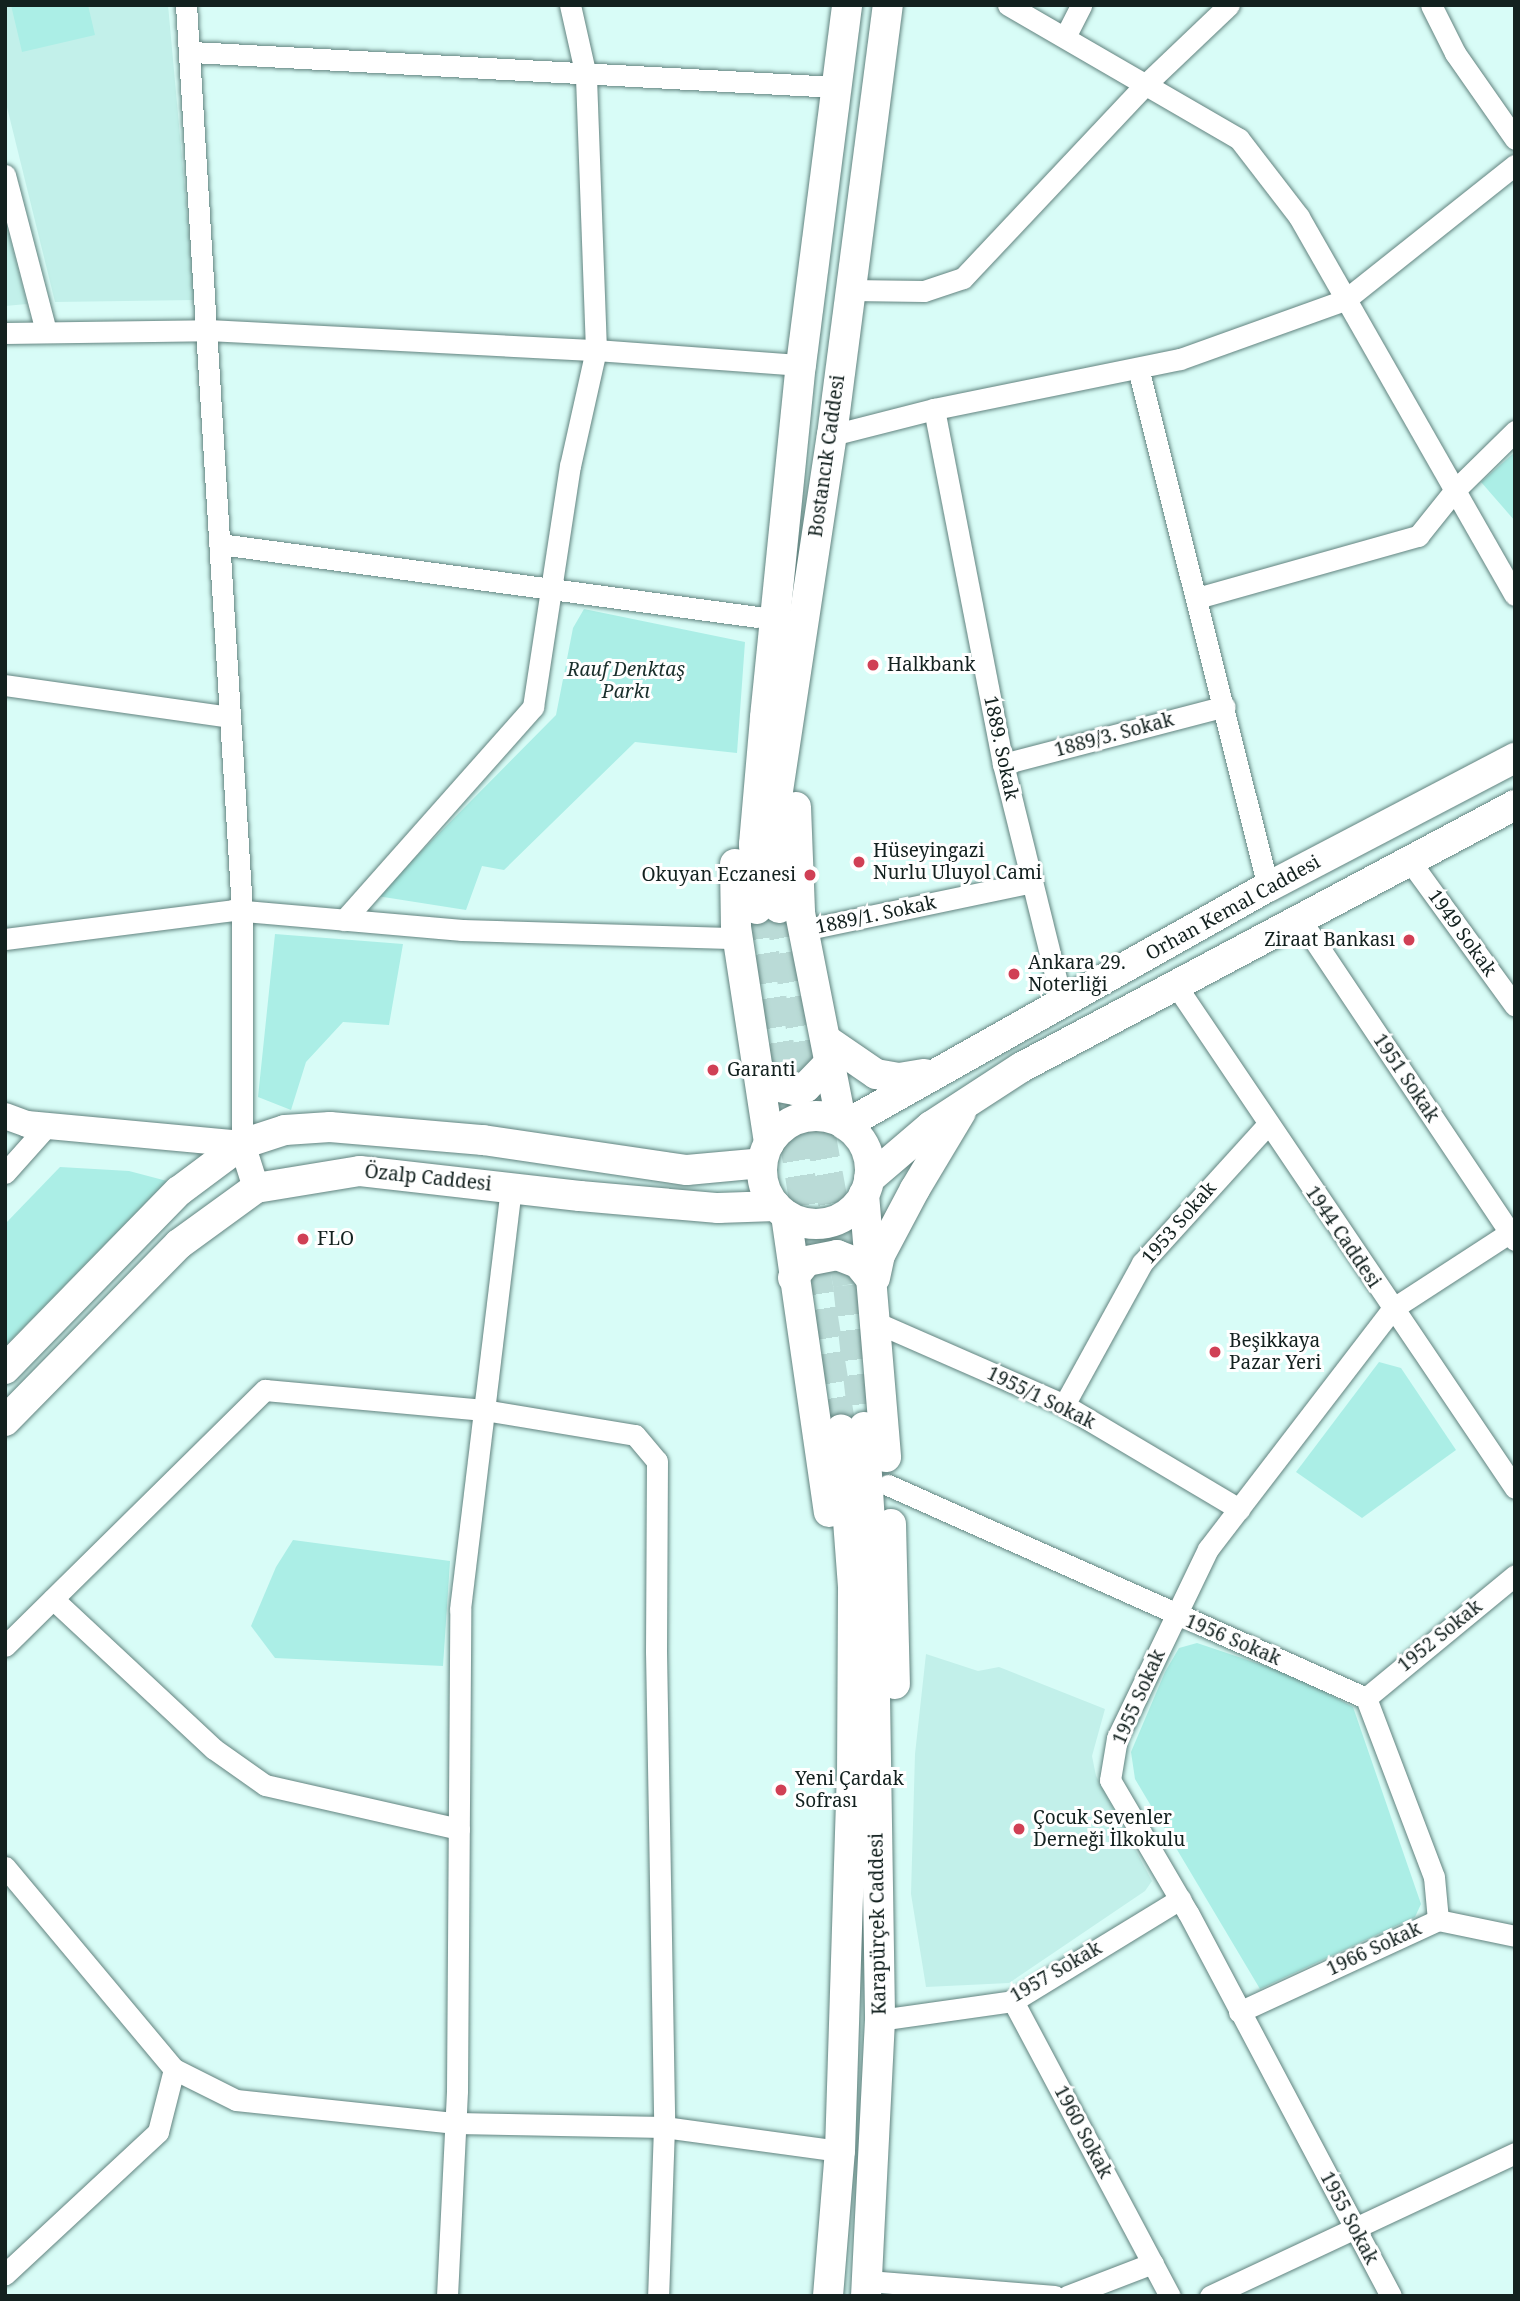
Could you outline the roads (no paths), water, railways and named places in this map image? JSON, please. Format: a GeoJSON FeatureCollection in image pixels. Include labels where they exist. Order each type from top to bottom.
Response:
{"type":"FeatureCollection","features":[{"type":"Feature","properties":{"kind":"main road","name":"Bostancık Caddesi"},"geometry":{"type":"LineString","coordinates":[[847,5],[801,365],[756,802],[768,908],[775,876],[778,791],[832,435],[888,5]]}},
{"type":"Feature","properties":{"kind":"main road"},"geometry":{"type":"LineString","coordinates":[[794,435],[758,617],[736,820],[738,938],[757,1068],[765,1153],[763,1182],[781,1210],[830,1514],[834,1763],[850,1830]]}},
{"type":"Feature","properties":{"kind":"main road"},"geometry":{"type":"LineString","coordinates":[[821,501],[816,660],[795,813],[803,930],[843,1123],[865,1146],[871,1298],[888,1485],[895,1712],[892,1806],[878,1925]]}},
{"type":"Feature","properties":{"kind":"main road","name":"Orhan Kemal Caddesi"},"geometry":{"type":"LineString","coordinates":[[843,1123],[1268,887],[1515,758]]}},
{"type":"Feature","properties":{"kind":"main road","name":"Orhan Kemal Caddesi"},"geometry":{"type":"LineString","coordinates":[[866,1187],[931,1126],[967,1102],[1298,916],[1515,804]]}},
{"type":"Feature","properties":{"kind":"main road"},"geometry":{"type":"LineString","coordinates":[[757,1068],[774,1086],[795,1090],[806,1087],[830,1051]]}},
{"type":"Feature","properties":{"kind":"main road"},"geometry":{"type":"LineString","coordinates":[[830,1051],[876,1073],[899,1078],[935,1073]]}},
{"type":"Feature","properties":{"kind":"main road"},"geometry":{"type":"LineString","coordinates":[[871,1298],[880,1255],[967,1102]]}},
{"type":"Feature","properties":{"kind":"main road"},"geometry":{"type":"LineString","coordinates":[[5,1369],[179,1191],[242,1144],[285,1130],[330,1126],[483,1140],[687,1170],[765,1153],[790,1121],[807,1116],[843,1123]]}},
{"type":"Feature","properties":{"kind":"main road","name":"Özalp Caddesi"},"geometry":{"type":"LineString","coordinates":[[5,1420],[179,1244],[256,1188],[360,1171],[718,1208],[781,1210]]}},
{"type":"Feature","properties":{"kind":"main road"},"geometry":{"type":"LineString","coordinates":[[781,1210],[811,1224],[827,1223],[842,1217],[866,1187]]}},
{"type":"Feature","properties":{"kind":"main road"},"geometry":{"type":"LineString","coordinates":[[793,1278],[807,1261],[837,1255],[858,1263],[871,1298]]}},
{"type":"Feature","properties":{"kind":"main road","name":"Karapürçek Caddesi"},"geometry":{"type":"LineString","coordinates":[[828,2296],[840,2151],[850,1830],[853,1428],[873,1569],[880,2020],[867,2288]]}},
{"type":"Feature","properties":{"kind":"street"},"geometry":{"type":"LineString","coordinates":[[186,5],[192,51],[242,911],[242,1144],[256,1188]]}},
{"type":"Feature","properties":{"kind":"street"},"geometry":{"type":"LineString","coordinates":[[344,920],[533,707],[550,588],[596,350],[586,76],[570,5]]}},
{"type":"Feature","properties":{"kind":"street"},"geometry":{"type":"LineString","coordinates":[[1007,5],[1066,35],[1239,139],[1299,217],[1515,595]]}},
{"type":"Feature","properties":{"kind":"street"},"geometry":{"type":"LineString","coordinates":[[1066,35],[1081,5]]}},
{"type":"Feature","properties":{"kind":"street"},"geometry":{"type":"LineString","coordinates":[[850,290],[924,291],[963,278],[1147,83],[1229,5]]}},
{"type":"Feature","properties":{"kind":"street"},"geometry":{"type":"LineString","coordinates":[[1431,5],[1455,53],[1515,139]]}},
{"type":"Feature","properties":{"kind":"street"},"geometry":{"type":"LineString","coordinates":[[192,51],[586,76],[836,87]]}},
{"type":"Feature","properties":{"kind":"street"},"geometry":{"type":"LineString","coordinates":[[832,435],[934,409],[1180,359],[1345,300],[1515,165]]}},
{"type":"Feature","properties":{"kind":"street"},"geometry":{"type":"LineString","coordinates":[[5,175],[46,331]]}},
{"type":"Feature","properties":{"kind":"street"},"geometry":{"type":"LineString","coordinates":[[5,333],[208,330],[596,350],[801,365]]}},
{"type":"Feature","properties":{"kind":"street"},"geometry":{"type":"LineString","coordinates":[[1138,368],[1225,706],[1268,887]]}},
{"type":"Feature","properties":{"kind":"street","name":"1889. Sokak"},"geometry":{"type":"LineString","coordinates":[[934,409],[1003,764],[1062,1002]]}},
{"type":"Feature","properties":{"kind":"street"},"geometry":{"type":"LineString","coordinates":[[1197,598],[1419,536],[1454,491],[1515,431]]}},
{"type":"Feature","properties":{"kind":"street"},"geometry":{"type":"LineString","coordinates":[[220,544],[550,588],[611,600],[758,617]]}},
{"type":"Feature","properties":{"kind":"street"},"geometry":{"type":"LineString","coordinates":[[5,685],[230,717]]}},
{"type":"Feature","properties":{"kind":"street","name":"1889/3. Sokak"},"geometry":{"type":"LineString","coordinates":[[1003,764],[1225,706]]}},
{"type":"Feature","properties":{"kind":"street","name":"1949 Sokak"},"geometry":{"type":"LineString","coordinates":[[1409,860],[1515,1006]]}},
{"type":"Feature","properties":{"kind":"street","name":"1889/1. Sokak"},"geometry":{"type":"LineString","coordinates":[[803,930],[1032,883]]}},
{"type":"Feature","properties":{"kind":"street"},"geometry":{"type":"LineString","coordinates":[[5,939],[242,911],[488,932],[738,938]]}},
{"type":"Feature","properties":{"kind":"street","name":"1951 Sokak"},"geometry":{"type":"LineString","coordinates":[[1298,916],[1513,1234]]}},
{"type":"Feature","properties":{"kind":"street","name":"1944 Caddesi"},"geometry":{"type":"LineString","coordinates":[[1175,984],[1267,1125],[1515,1488]]}},
{"type":"Feature","properties":{"kind":"street"},"geometry":{"type":"LineString","coordinates":[[5,1116],[47,1126],[242,1144]]}},
{"type":"Feature","properties":{"kind":"street","name":"1953 Sokak"},"geometry":{"type":"LineString","coordinates":[[1064,1405],[1142,1263],[1267,1125]]}},
{"type":"Feature","properties":{"kind":"street"},"geometry":{"type":"LineString","coordinates":[[5,1173],[47,1126]]}},
{"type":"Feature","properties":{"kind":"street"},"geometry":{"type":"LineString","coordinates":[[447,2296],[456,2123],[460,1609],[511,1187]]}},
{"type":"Feature","properties":{"kind":"street","name":"1955 Sokak"},"geometry":{"type":"LineString","coordinates":[[1391,2296],[1180,1899],[1110,1780],[1117,1738],[1208,1549],[1392,1310],[1513,1234]]}},
{"type":"Feature","properties":{"kind":"street","name":"1955/1 Sokak"},"geometry":{"type":"LineString","coordinates":[[871,1298],[1064,1405],[1238,1509]]}},
{"type":"Feature","properties":{"kind":"street"},"geometry":{"type":"LineString","coordinates":[[5,1646],[265,1390],[484,1410],[635,1435],[657,1461],[664,2127],[658,2296]]}},
{"type":"Feature","properties":{"kind":"street","name":"1956 Sokak"},"geometry":{"type":"LineString","coordinates":[[888,1485],[1366,1698]]}},
{"type":"Feature","properties":{"kind":"street","name":"1952 Sokak"},"geometry":{"type":"LineString","coordinates":[[1366,1698],[1515,1575]]}},
{"type":"Feature","properties":{"kind":"street"},"geometry":{"type":"LineString","coordinates":[[53,1599],[214,1749],[265,1785],[459,1829]]}},
{"type":"Feature","properties":{"kind":"street"},"geometry":{"type":"LineString","coordinates":[[1366,1698],[1434,1877],[1438,1920]]}},
{"type":"Feature","properties":{"kind":"street"},"geometry":{"type":"LineString","coordinates":[[5,1867],[174,2069],[236,2100],[456,2123],[664,2127],[840,2151]]}},
{"type":"Feature","properties":{"kind":"street","name":"1957 Sokak"},"geometry":{"type":"LineString","coordinates":[[880,2020],[1013,2001],[1180,1899]]}},
{"type":"Feature","properties":{"kind":"street","name":"1966 Sokak"},"geometry":{"type":"LineString","coordinates":[[1239,2012],[1438,1920],[1515,1936]]}},
{"type":"Feature","properties":{"kind":"street","name":"1960 Sokak"},"geometry":{"type":"LineString","coordinates":[[1013,2001],[1170,2296]]}},
{"type":"Feature","properties":{"kind":"street"},"geometry":{"type":"LineString","coordinates":[[5,2274],[158,2132],[174,2069]]}},
{"type":"Feature","properties":{"kind":"street"},"geometry":{"type":"LineString","coordinates":[[1210,2296],[1353,2226],[1515,2153]]}},
{"type":"Feature","properties":{"kind":"street"},"geometry":{"type":"LineString","coordinates":[[1067,2296],[1153,2263]]}},
{"type":"Feature","properties":{"kind":"street"},"geometry":{"type":"LineString","coordinates":[[867,2288],[1054,2296]]}},
{"type":"Feature","properties":{"kind":"tunnel"},"geometry":{"type":"LineString","coordinates":[[779,908],[848,1285],[864,1427]]}},
{"type":"Feature","properties":{"kind":"tunnel"},"geometry":{"type":"LineString","coordinates":[[757,909],[841,1429]]}},
{"type":"Feature","properties":{"kind":"place","name":"Halkbank"},"geometry":{"type":"Point","coordinates":[873,665]}},
{"type":"Feature","properties":{"kind":"place","name":"Hüseyingazi Nurlu Uluyol Cami"},"geometry":{"type":"Point","coordinates":[859,862]}},
{"type":"Feature","properties":{"kind":"place","name":"Okuyan Eczanesi"},"geometry":{"type":"Point","coordinates":[810,875]}},
{"type":"Feature","properties":{"kind":"place","name":"Ziraat Bankası"},"geometry":{"type":"Point","coordinates":[1409,940]}},
{"type":"Feature","properties":{"kind":"place","name":"Ankara 29. Noterliği"},"geometry":{"type":"Point","coordinates":[1014,974]}},
{"type":"Feature","properties":{"kind":"place","name":"Garanti"},"geometry":{"type":"Point","coordinates":[713,1070]}},
{"type":"Feature","properties":{"kind":"place","name":"FLO"},"geometry":{"type":"Point","coordinates":[303,1239]}},
{"type":"Feature","properties":{"kind":"place","name":"Beşikkaya Pazar Yeri"},"geometry":{"type":"Point","coordinates":[1215,1352]}},
{"type":"Feature","properties":{"kind":"place","name":"Yeni Çardak Sofrası"},"geometry":{"type":"Point","coordinates":[781,1790]}},
{"type":"Feature","properties":{"kind":"place","name":"Çocuk Sevenler Derneği İlkokulu"},"geometry":{"type":"Point","coordinates":[1019,1829]}},
{"type":"Feature","properties":{"kind":"park label","name":"Rauf Denktaş Parkı"},"geometry":{"type":"Point","coordinates":[626,681]}}]}
